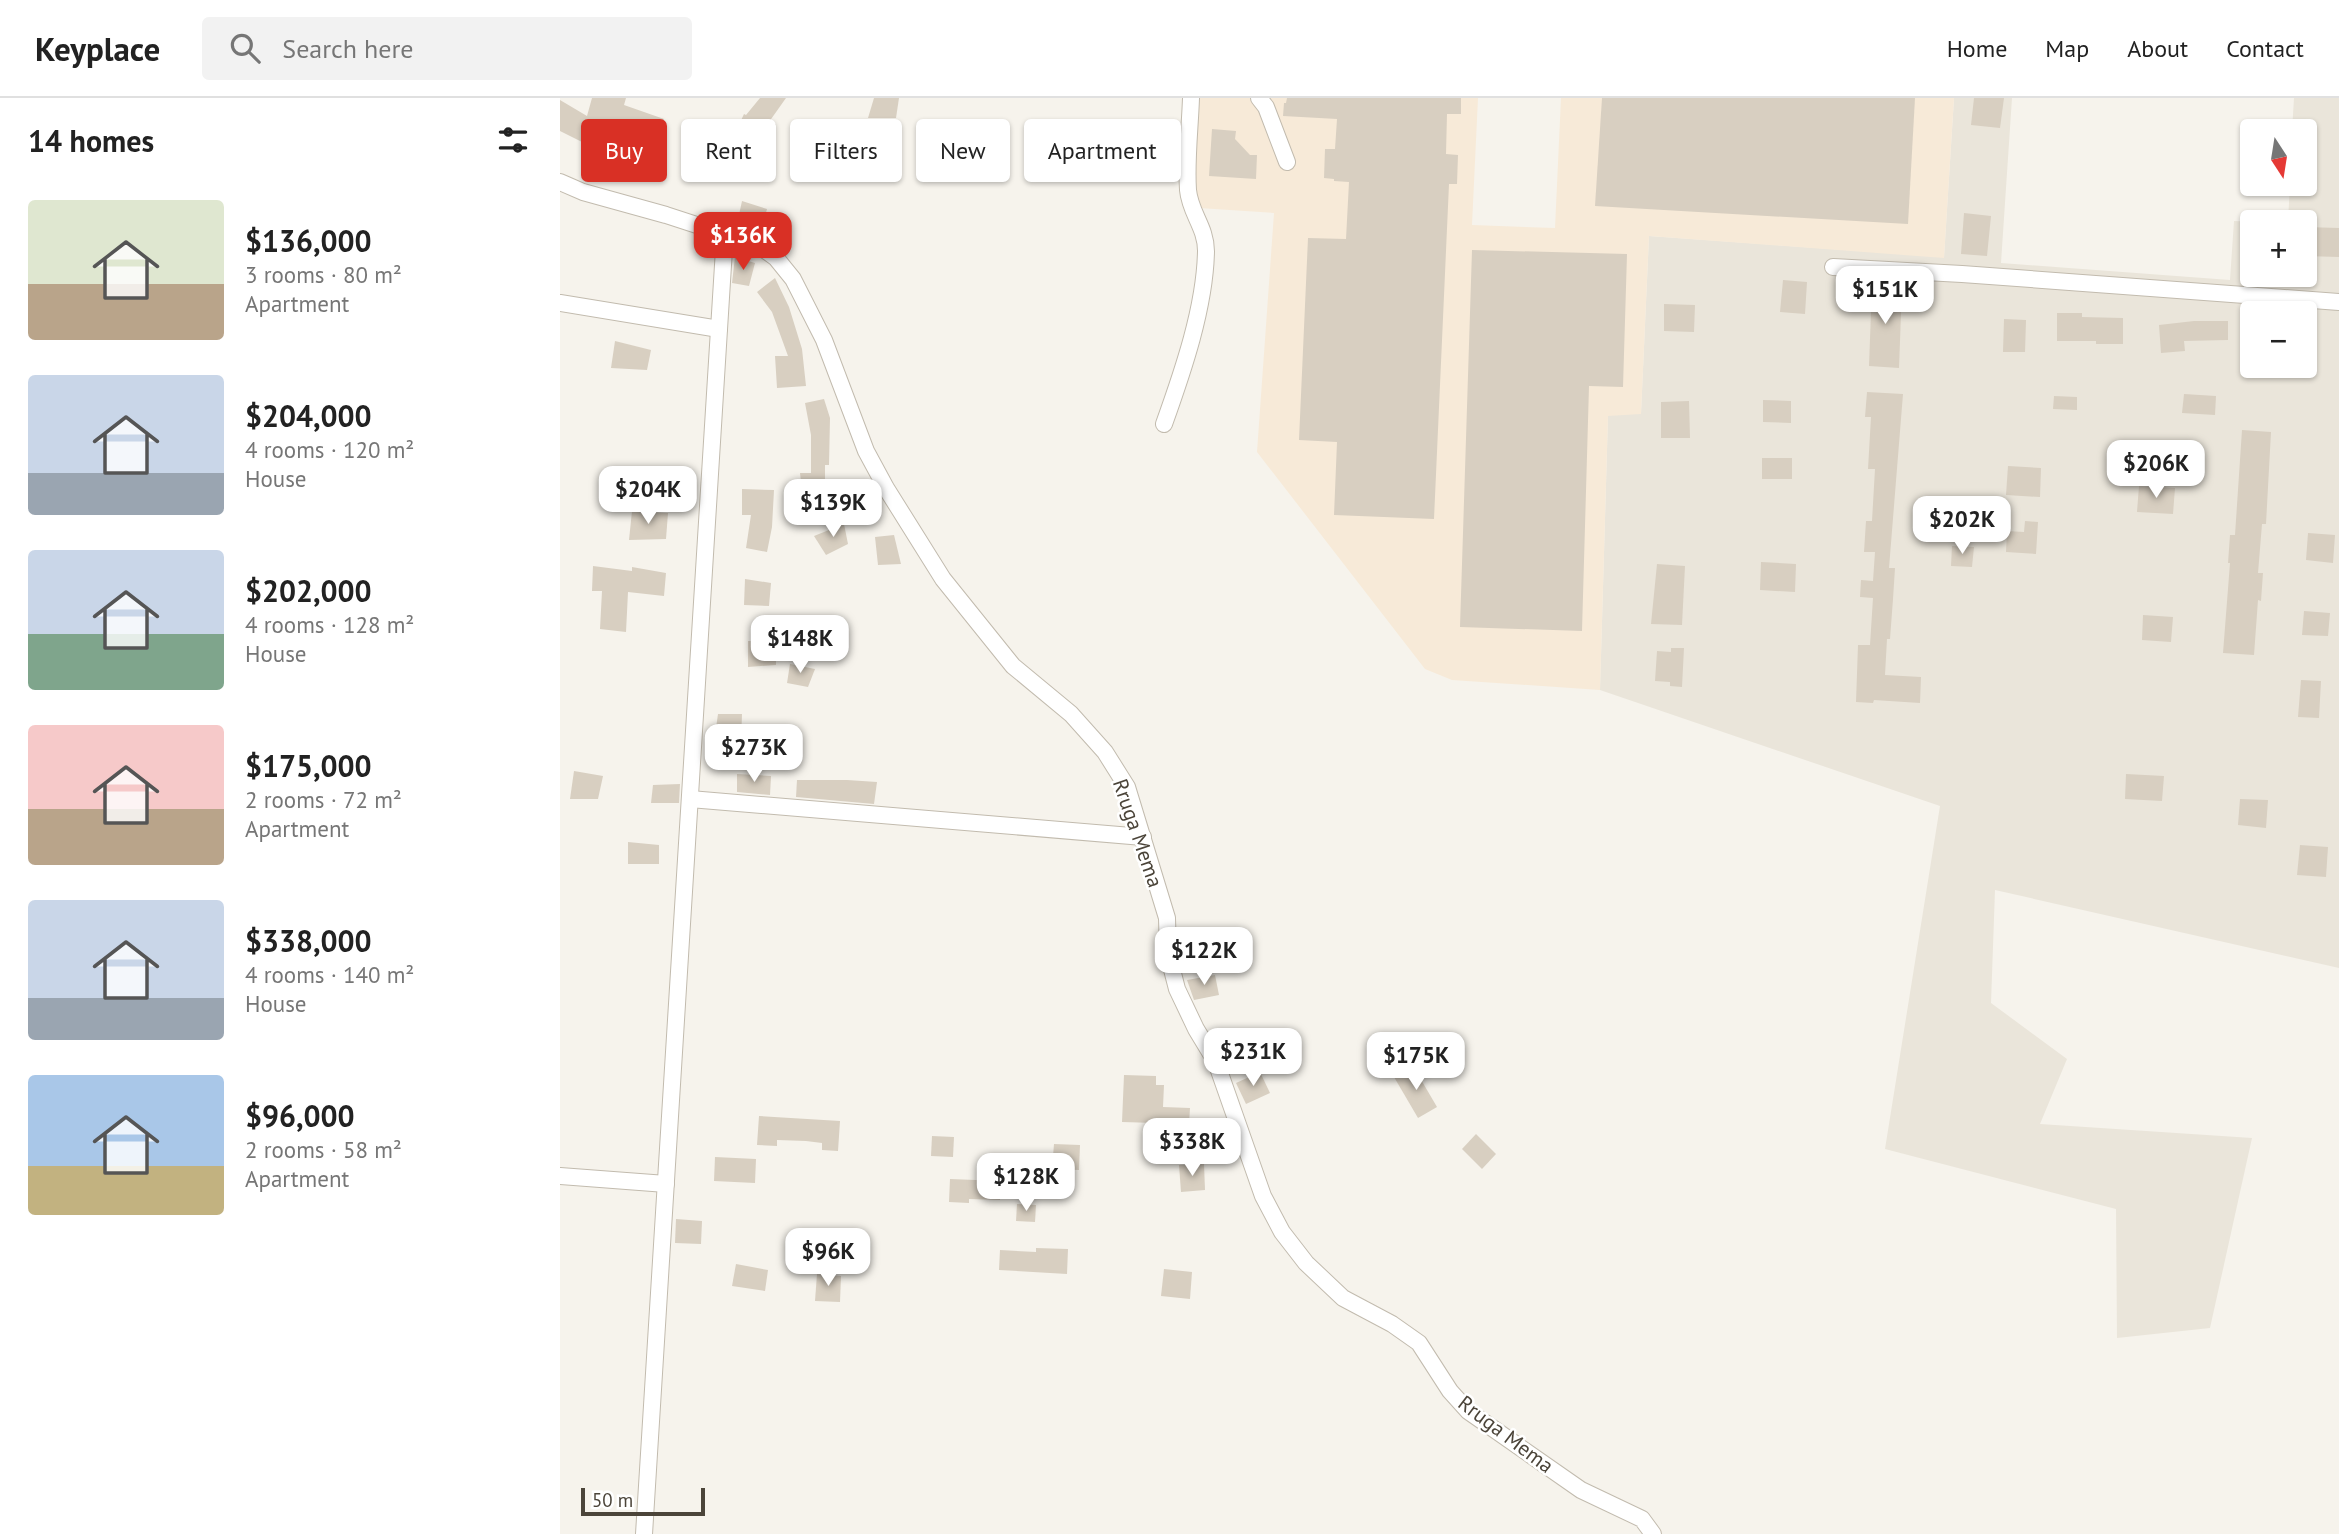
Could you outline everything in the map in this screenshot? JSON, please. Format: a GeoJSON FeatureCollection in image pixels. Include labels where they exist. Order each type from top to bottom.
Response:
{"type":"FeatureCollection","features":[{"type":"Feature","properties":{"kind":"lane"},"geometry":{"type":"LineString","coordinates":[[1164,424],[1191,338],[1204,277],[1205,232],[1192,209],[1188,189],[1191,98]]}},
{"type":"Feature","properties":{"kind":"lane"},"geometry":{"type":"LineString","coordinates":[[1259,98],[1266,107],[1287,162]]}},
{"type":"Feature","properties":{"kind":"lane","name":"Rruga Mema"},"geometry":{"type":"LineString","coordinates":[[560,182],[583,192],[758,244],[776,258],[793,279],[824,340],[866,451],[943,579],[1013,666],[1071,713],[1105,752],[1127,787],[1167,918],[1168,954],[1177,989],[1216,1062],[1264,1196],[1282,1232],[1306,1263],[1343,1298],[1392,1324],[1419,1343],[1450,1391],[1468,1411],[1581,1490],[1642,1519],[1653,1534]]}},
{"type":"Feature","properties":{"kind":"lane"},"geometry":{"type":"LineString","coordinates":[[644,1534],[725,233]]}},
{"type":"Feature","properties":{"kind":"lane"},"geometry":{"type":"LineString","coordinates":[[1833,267],[2339,302]]}},
{"type":"Feature","properties":{"kind":"lane"},"geometry":{"type":"LineString","coordinates":[[560,303],[719,328]]}},
{"type":"Feature","properties":{"kind":"lane"},"geometry":{"type":"LineString","coordinates":[[690,799],[1143,837]]}},
{"type":"Feature","properties":{"kind":"lane"},"geometry":{"type":"LineString","coordinates":[[560,1176],[666,1184]]}},
{"type":"Feature","properties":{"kind":"shaded area"},"geometry":{"type":"Polygon","coordinates":[[[1196,98],[1478,98],[1472,225],[1555,228],[1561,98],[1954,98],[1944,258],[1649,236],[1641,414],[1608,416],[1600,690],[1452,680],[1425,669],[1257,452],[1274,213],[1199,208],[1195,186],[1196,98]]]}},
{"type":"Feature","properties":{"kind":"shaded area"},"geometry":{"type":"Polygon","coordinates":[[[1954,98],[2012,98],[2001,263],[2230,280],[2234,221],[2240,221],[2240,287],[2317,287],[2317,210],[2289,210],[2289,196],[2317,196],[2317,119],[2293,119],[2294,98],[2339,98],[2339,968],[1995,890],[1991,1003],[2067,1059],[2040,1124],[2252,1138],[2210,1328],[2117,1338],[2116,1209],[1885,1149],[1940,806],[1600,690],[1608,415],[1641,413],[1649,236],[1944,257],[1954,98]]]}},
{"type":"Feature","properties":{"kind":"building"},"geometry":{"type":"Polygon","coordinates":[[[592,98],[626,98],[624,105],[664,119],[581,119],[581,142],[560,131],[560,100],[587,116],[592,98]]]}},
{"type":"Feature","properties":{"kind":"building"},"geometry":{"type":"Polygon","coordinates":[[[760,98],[786,98],[771,119],[742,119],[760,98]]]}},
{"type":"Feature","properties":{"kind":"building"},"geometry":{"type":"Polygon","coordinates":[[[874,98],[899,98],[896,118],[868,118],[874,98]]]}},
{"type":"Feature","properties":{"kind":"building"},"geometry":{"type":"Polygon","coordinates":[[[1287,98],[1461,98],[1461,114],[1447,114],[1446,154],[1458,155],[1457,184],[1449,184],[1434,519],[1334,515],[1337,442],[1299,440],[1308,238],[1346,239],[1349,182],[1324,178],[1325,149],[1335,149],[1337,119],[1283,116],[1287,98]]]}},
{"type":"Feature","properties":{"kind":"building"},"geometry":{"type":"Polygon","coordinates":[[[1602,98],[1915,98],[1908,224],[1595,206],[1602,98]]]}},
{"type":"Feature","properties":{"kind":"building"},"geometry":{"type":"Polygon","coordinates":[[[1974,98],[2004,98],[2000,128],[1971,125],[1974,98]]]}},
{"type":"Feature","properties":{"kind":"building"},"geometry":{"type":"Polygon","coordinates":[[[1212,129],[1236,131],[1235,139],[1250,155],[1257,155],[1256,179],[1209,176],[1212,129]]]}},
{"type":"Feature","properties":{"kind":"building"},"geometry":{"type":"Polygon","coordinates":[[[742,201],[767,209],[761,231],[737,224],[742,201]]]}},
{"type":"Feature","properties":{"kind":"building"},"geometry":{"type":"Polygon","coordinates":[[[1964,213],[1991,216],[1987,256],[1961,254],[1964,213]]]}},
{"type":"Feature","properties":{"kind":"building"},"geometry":{"type":"Polygon","coordinates":[[[2317,227],[2339,228],[2339,257],[2317,256],[2317,227]]]}},
{"type":"Feature","properties":{"kind":"building"},"geometry":{"type":"Polygon","coordinates":[[[1472,250],[1627,254],[1623,387],[1589,386],[1582,631],[1460,627],[1472,250]]]}},
{"type":"Feature","properties":{"kind":"building"},"geometry":{"type":"Polygon","coordinates":[[[735,257],[755,263],[749,286],[732,283],[735,257]]]}},
{"type":"Feature","properties":{"kind":"building"},"geometry":{"type":"Polygon","coordinates":[[[775,278],[789,307],[802,349],[806,386],[777,388],[775,356],[788,356],[772,312],[757,292],[775,278]]]}},
{"type":"Feature","properties":{"kind":"building"},"geometry":{"type":"Polygon","coordinates":[[[1783,280],[1807,282],[1805,314],[1780,312],[1783,280]]]}},
{"type":"Feature","properties":{"kind":"building"},"geometry":{"type":"Polygon","coordinates":[[[1872,285],[1902,287],[1899,368],[1869,366],[1872,285]]]}},
{"type":"Feature","properties":{"kind":"building"},"geometry":{"type":"Polygon","coordinates":[[[1664,304],[1695,305],[1694,332],[1664,331],[1664,304]]]}},
{"type":"Feature","properties":{"kind":"building"},"geometry":{"type":"Polygon","coordinates":[[[2057,313],[2082,313],[2082,317],[2123,318],[2123,344],[2057,341],[2057,313]]]}},
{"type":"Feature","properties":{"kind":"building"},"geometry":{"type":"Polygon","coordinates":[[[2004,319],[2026,320],[2025,352],[2003,352],[2004,319]]]}},
{"type":"Feature","properties":{"kind":"building"},"geometry":{"type":"Polygon","coordinates":[[[2228,321],[2228,340],[2184,341],[2185,351],[2161,353],[2159,325],[2228,321]]]}},
{"type":"Feature","properties":{"kind":"building"},"geometry":{"type":"Polygon","coordinates":[[[615,341],[651,350],[647,370],[611,368],[615,341]]]}},
{"type":"Feature","properties":{"kind":"building"},"geometry":{"type":"Polygon","coordinates":[[[1867,392],[1903,394],[1889,568],[1895,568],[1885,675],[1921,677],[1920,703],[1874,700],[1873,703],[1856,702],[1858,645],[1870,645],[1873,598],[1860,597],[1861,580],[1873,581],[1875,552],[1864,552],[1866,521],[1872,521],[1875,469],[1868,469],[1871,417],[1865,417],[1867,392]]]}},
{"type":"Feature","properties":{"kind":"building"},"geometry":{"type":"Polygon","coordinates":[[[2184,394],[2216,396],[2215,415],[2182,413],[2184,394]]]}},
{"type":"Feature","properties":{"kind":"building"},"geometry":{"type":"Polygon","coordinates":[[[2054,396],[2077,397],[2077,410],[2053,409],[2054,396]]]}},
{"type":"Feature","properties":{"kind":"building"},"geometry":{"type":"Polygon","coordinates":[[[824,399],[830,418],[825,494],[803,500],[800,473],[811,473],[811,435],[805,403],[824,399]]]}},
{"type":"Feature","properties":{"kind":"building"},"geometry":{"type":"Polygon","coordinates":[[[1763,400],[1791,401],[1791,423],[1763,422],[1763,400]]]}},
{"type":"Feature","properties":{"kind":"building"},"geometry":{"type":"Polygon","coordinates":[[[1689,401],[1690,438],[1661,438],[1661,402],[1689,401]]]}},
{"type":"Feature","properties":{"kind":"building"},"geometry":{"type":"Polygon","coordinates":[[[2242,430],[2271,432],[2266,524],[2262,524],[2258,573],[2263,573],[2261,601],[2258,600],[2254,655],[2223,653],[2230,535],[2235,535],[2242,430]]]}},
{"type":"Feature","properties":{"kind":"building"},"geometry":{"type":"Polygon","coordinates":[[[1762,458],[1792,458],[1792,479],[1762,479],[1762,458]]]}},
{"type":"Feature","properties":{"kind":"building"},"geometry":{"type":"Polygon","coordinates":[[[2008,466],[2041,468],[2040,497],[2006,495],[2008,466]]]}},
{"type":"Feature","properties":{"kind":"building"},"geometry":{"type":"Polygon","coordinates":[[[2139,486],[2175,488],[2173,514],[2137,512],[2139,486]]]}},
{"type":"Feature","properties":{"kind":"building"},"geometry":{"type":"Polygon","coordinates":[[[742,489],[774,490],[772,527],[767,552],[746,548],[751,515],[742,515],[742,489]]]}},
{"type":"Feature","properties":{"kind":"building"},"geometry":{"type":"Polygon","coordinates":[[[632,511],[668,513],[666,539],[629,540],[632,511]]]}},
{"type":"Feature","properties":{"kind":"building"},"geometry":{"type":"Polygon","coordinates":[[[2025,521],[2038,522],[2036,554],[2006,552],[2007,531],[2024,532],[2025,521]]]}},
{"type":"Feature","properties":{"kind":"building"},"geometry":{"type":"Polygon","coordinates":[[[844,524],[848,544],[826,555],[814,536],[844,524]]]}},
{"type":"Feature","properties":{"kind":"building"},"geometry":{"type":"Polygon","coordinates":[[[2308,533],[2335,535],[2333,563],[2306,560],[2308,533]]]}},
{"type":"Feature","properties":{"kind":"building"},"geometry":{"type":"Polygon","coordinates":[[[894,535],[901,564],[878,565],[875,537],[894,535]]]}},
{"type":"Feature","properties":{"kind":"building"},"geometry":{"type":"Polygon","coordinates":[[[1952,546],[1974,547],[1972,567],[1951,566],[1952,546]]]}},
{"type":"Feature","properties":{"kind":"building"},"geometry":{"type":"Polygon","coordinates":[[[1761,562],[1796,564],[1795,592],[1760,590],[1761,562]]]}},
{"type":"Feature","properties":{"kind":"building"},"geometry":{"type":"Polygon","coordinates":[[[1657,564],[1685,566],[1682,625],[1651,624],[1657,564]]]}},
{"type":"Feature","properties":{"kind":"building"},"geometry":{"type":"Polygon","coordinates":[[[593,566],[632,571],[632,567],[666,573],[664,596],[628,592],[626,632],[600,629],[602,591],[592,591],[593,566]]]}},
{"type":"Feature","properties":{"kind":"building"},"geometry":{"type":"Polygon","coordinates":[[[745,579],[771,583],[769,606],[744,605],[745,579]]]}},
{"type":"Feature","properties":{"kind":"building"},"geometry":{"type":"Polygon","coordinates":[[[2304,611],[2330,613],[2328,636],[2302,635],[2304,611]]]}},
{"type":"Feature","properties":{"kind":"building"},"geometry":{"type":"Polygon","coordinates":[[[2143,615],[2173,617],[2171,642],[2142,640],[2143,615]]]}},
{"type":"Feature","properties":{"kind":"building"},"geometry":{"type":"Polygon","coordinates":[[[748,641],[776,641],[776,665],[748,667],[748,641]]]}},
{"type":"Feature","properties":{"kind":"building"},"geometry":{"type":"Polygon","coordinates":[[[1671,648],[1684,648],[1682,687],[1670,686],[1670,682],[1655,681],[1657,651],[1671,652],[1671,648]]]}},
{"type":"Feature","properties":{"kind":"building"},"geometry":{"type":"Polygon","coordinates":[[[790,664],[815,669],[808,687],[787,683],[790,664]]]}},
{"type":"Feature","properties":{"kind":"building"},"geometry":{"type":"Polygon","coordinates":[[[2301,680],[2321,681],[2319,718],[2298,717],[2301,680]]]}},
{"type":"Feature","properties":{"kind":"building"},"geometry":{"type":"Polygon","coordinates":[[[718,714],[742,714],[741,743],[714,742],[718,714]]]}},
{"type":"Feature","properties":{"kind":"building"},"geometry":{"type":"Polygon","coordinates":[[[574,771],[603,776],[598,799],[570,799],[574,771]]]}},
{"type":"Feature","properties":{"kind":"building"},"geometry":{"type":"Polygon","coordinates":[[[737,774],[771,776],[770,795],[737,792],[737,774]]]}},
{"type":"Feature","properties":{"kind":"building"},"geometry":{"type":"Polygon","coordinates":[[[2126,774],[2164,776],[2162,801],[2125,799],[2126,774]]]}},
{"type":"Feature","properties":{"kind":"building"},"geometry":{"type":"Polygon","coordinates":[[[797,780],[877,782],[874,804],[796,797],[797,780]]]}},
{"type":"Feature","properties":{"kind":"building"},"geometry":{"type":"Polygon","coordinates":[[[680,784],[679,803],[651,803],[653,785],[680,784]]]}},
{"type":"Feature","properties":{"kind":"building"},"geometry":{"type":"Polygon","coordinates":[[[2240,799],[2268,800],[2266,828],[2238,825],[2240,799]]]}},
{"type":"Feature","properties":{"kind":"building"},"geometry":{"type":"Polygon","coordinates":[[[628,842],[659,845],[659,864],[628,864],[628,842]]]}},
{"type":"Feature","properties":{"kind":"building"},"geometry":{"type":"Polygon","coordinates":[[[2300,845],[2328,847],[2326,877],[2297,875],[2300,845]]]}},
{"type":"Feature","properties":{"kind":"building"},"geometry":{"type":"Polygon","coordinates":[[[1215,975],[1219,995],[1194,1000],[1187,980],[1215,975]]]}},
{"type":"Feature","properties":{"kind":"building"},"geometry":{"type":"Polygon","coordinates":[[[1413,1066],[1437,1107],[1418,1118],[1394,1077],[1413,1066]]]}},
{"type":"Feature","properties":{"kind":"building"},"geometry":{"type":"Polygon","coordinates":[[[1260,1072],[1270,1093],[1246,1104],[1236,1083],[1260,1072]]]}},
{"type":"Feature","properties":{"kind":"building"},"geometry":{"type":"Polygon","coordinates":[[[1124,1075],[1156,1076],[1156,1085],[1164,1085],[1163,1107],[1190,1108],[1189,1124],[1122,1122],[1124,1075]]]}},
{"type":"Feature","properties":{"kind":"building"},"geometry":{"type":"Polygon","coordinates":[[[759,1116],[840,1121],[838,1151],[822,1150],[822,1143],[806,1141],[777,1140],[777,1146],[757,1145],[759,1116]]]}},
{"type":"Feature","properties":{"kind":"building"},"geometry":{"type":"Polygon","coordinates":[[[1476,1134],[1496,1154],[1482,1169],[1462,1149],[1476,1134]]]}},
{"type":"Feature","properties":{"kind":"building"},"geometry":{"type":"Polygon","coordinates":[[[932,1136],[954,1137],[953,1157],[931,1156],[932,1136]]]}},
{"type":"Feature","properties":{"kind":"building"},"geometry":{"type":"Polygon","coordinates":[[[1054,1144],[1080,1145],[1079,1170],[1052,1169],[1054,1144]]]}},
{"type":"Feature","properties":{"kind":"building"},"geometry":{"type":"Polygon","coordinates":[[[715,1157],[756,1159],[755,1183],[714,1181],[715,1157]]]}},
{"type":"Feature","properties":{"kind":"building"},"geometry":{"type":"Polygon","coordinates":[[[1204,1164],[1205,1190],[1181,1192],[1179,1165],[1204,1164]]]}},
{"type":"Feature","properties":{"kind":"building"},"geometry":{"type":"Polygon","coordinates":[[[950,1179],[1001,1181],[1000,1200],[969,1199],[969,1203],[949,1202],[950,1179]]]}},
{"type":"Feature","properties":{"kind":"building"},"geometry":{"type":"Polygon","coordinates":[[[1017,1204],[1036,1205],[1035,1222],[1016,1221],[1017,1204]]]}},
{"type":"Feature","properties":{"kind":"building"},"geometry":{"type":"Polygon","coordinates":[[[676,1219],[702,1221],[701,1244],[675,1243],[676,1219]]]}},
{"type":"Feature","properties":{"kind":"building"},"geometry":{"type":"Polygon","coordinates":[[[1036,1248],[1068,1249],[1067,1274],[999,1270],[1000,1250],[1036,1252],[1036,1248]]]}},
{"type":"Feature","properties":{"kind":"building"},"geometry":{"type":"Polygon","coordinates":[[[736,1264],[768,1270],[765,1291],[732,1286],[736,1264]]]}},
{"type":"Feature","properties":{"kind":"building"},"geometry":{"type":"Polygon","coordinates":[[[1164,1269],[1192,1272],[1190,1299],[1161,1296],[1164,1269]]]}},
{"type":"Feature","properties":{"kind":"building"},"geometry":{"type":"Polygon","coordinates":[[[817,1274],[841,1276],[840,1302],[815,1301],[817,1274]]]}}]}
